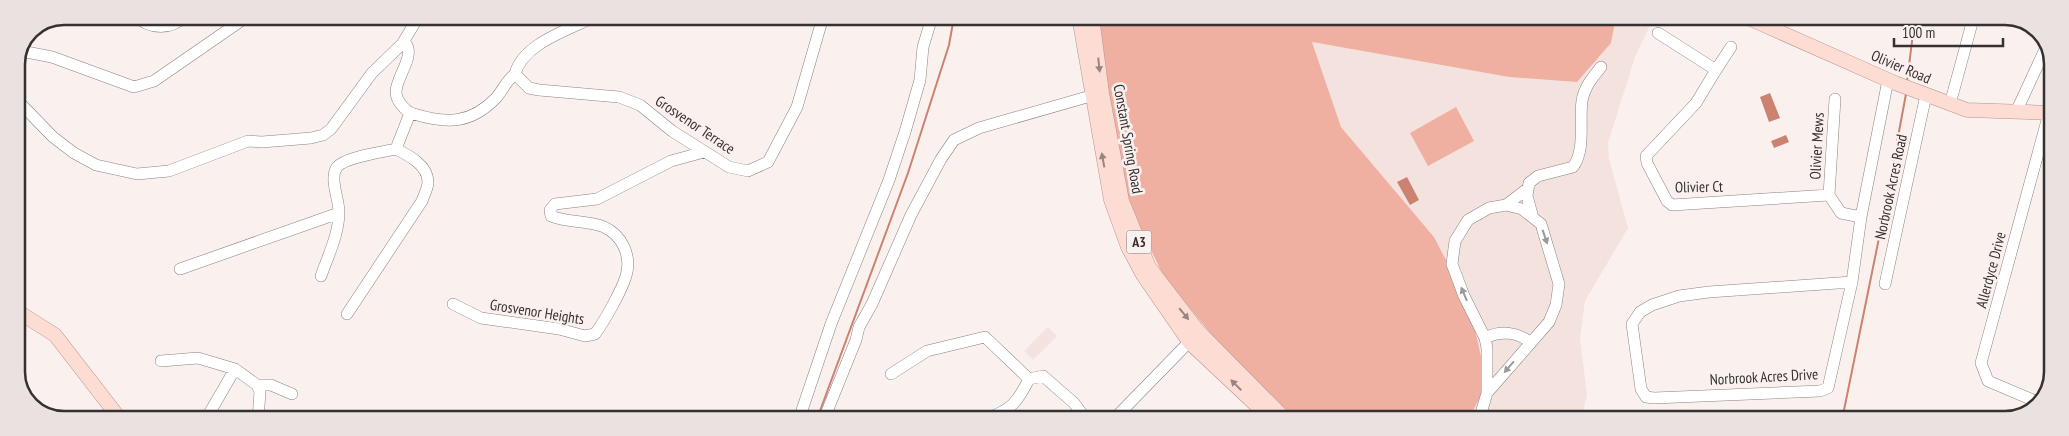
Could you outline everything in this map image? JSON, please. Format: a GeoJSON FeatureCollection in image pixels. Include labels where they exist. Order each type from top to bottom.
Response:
{"type":"FeatureCollection","features":[{"type":"Feature","properties":{"kind":"main road","name":"Constant Spring Road"},"geometry":{"type":"LineString","coordinates":[[1081,25],[1122,201],[1149,268],[1198,331],[1277,411]]}},
{"type":"Feature","properties":{"kind":"main road","name":"Constant Spring Road"},"geometry":{"type":"LineString","coordinates":[[1093,25],[1097,94],[1111,200],[1128,247],[1143,275],[1190,343],[1262,411]]}},
{"type":"Feature","properties":{"kind":"main road","name":"Olivier Road"},"geometry":{"type":"LineString","coordinates":[[1764,25],[1891,82],[1967,110],[2044,113]]}},
{"type":"Feature","properties":{"kind":"main road"},"geometry":{"type":"LineString","coordinates":[[25,317],[55,335],[114,411]]}},
{"type":"Feature","properties":{"kind":"street"},"geometry":{"type":"LineString","coordinates":[[151,25],[156,28],[172,25]]}},
{"type":"Feature","properties":{"kind":"street"},"geometry":{"type":"LineString","coordinates":[[27,52],[52,57],[125,85],[141,87],[160,77],[235,25]]}},
{"type":"Feature","properties":{"kind":"street"},"geometry":{"type":"LineString","coordinates":[[25,108],[53,137],[96,165],[137,174],[154,174],[183,167],[248,141],[262,142],[311,138],[323,135],[331,129],[372,73],[402,44],[414,25]]}},
{"type":"Feature","properties":{"kind":"street"},"geometry":{"type":"LineString","coordinates":[[402,44],[406,44],[409,52],[396,92],[399,103],[410,113],[436,120],[455,120],[474,116],[496,97],[506,81],[515,74],[522,58],[531,48],[578,25]]}},
{"type":"Feature","properties":{"kind":"street","name":"Grosvenor Terrace"},"geometry":{"type":"LineString","coordinates":[[515,74],[529,88],[619,97],[640,105],[704,152],[729,167],[748,171],[768,162],[797,107],[821,25]]}},
{"type":"Feature","properties":{"kind":"street"},"geometry":{"type":"LineString","coordinates":[[802,411],[831,324],[889,180],[906,132],[920,80],[923,47],[930,25]]}},
{"type":"Feature","properties":{"kind":"street"},"geometry":{"type":"LineString","coordinates":[[1950,104],[1971,25]]}},
{"type":"Feature","properties":{"kind":"street"},"geometry":{"type":"LineString","coordinates":[[1658,33],[1716,70],[1731,47]]}},
{"type":"Feature","properties":{"kind":"street"},"geometry":{"type":"LineString","coordinates":[[2016,112],[2043,54]]}},
{"type":"Feature","properties":{"kind":"street"},"geometry":{"type":"LineString","coordinates":[[1506,205],[1527,189],[1532,179],[1565,171],[1573,167],[1577,162],[1579,158],[1582,100],[1586,87],[1601,67]]}},
{"type":"Feature","properties":{"kind":"street","name":"Olivier Ct"},"geometry":{"type":"LineString","coordinates":[[1716,70],[1696,103],[1646,156],[1647,164],[1667,201],[1672,205],[1829,195]]}},
{"type":"Feature","properties":{"kind":"street"},"geometry":{"type":"LineString","coordinates":[[1852,282],[1861,217],[1891,82]]}},
{"type":"Feature","properties":{"kind":"street"},"geometry":{"type":"LineString","coordinates":[[827,411],[856,340],[859,327],[872,304],[911,215],[940,159],[954,140],[979,128],[1097,94]]}},
{"type":"Feature","properties":{"kind":"street","name":"Norbrook Acres Road"},"geometry":{"type":"LineString","coordinates":[[1885,284],[1922,94]]}},
{"type":"Feature","properties":{"kind":"street","name":"Olivier Mews"},"geometry":{"type":"LineString","coordinates":[[1829,195],[1835,99]]}},
{"type":"Feature","properties":{"kind":"street"},"geometry":{"type":"LineString","coordinates":[[396,149],[410,113]]}},
{"type":"Feature","properties":{"kind":"street","name":"Allerdyce Drive"},"geometry":{"type":"LineString","coordinates":[[2032,400],[1988,381],[1981,363],[2044,138]]}},
{"type":"Feature","properties":{"kind":"street"},"geometry":{"type":"LineString","coordinates":[[321,276],[332,245],[339,213],[333,174],[338,165],[356,158],[396,149],[422,166],[428,181],[422,201],[347,314]]}},
{"type":"Feature","properties":{"kind":"street","name":"Grosvenor Heights"},"geometry":{"type":"LineString","coordinates":[[452,304],[481,318],[559,329],[584,336],[595,334],[627,275],[627,259],[622,240],[613,232],[591,222],[558,219],[551,216],[550,210],[555,204],[596,199],[656,168],[704,152]]}},
{"type":"Feature","properties":{"kind":"street"},"geometry":{"type":"LineString","coordinates":[[1527,189],[1532,214]]}},
{"type":"Feature","properties":{"kind":"street"},"geometry":{"type":"LineString","coordinates":[[1829,195],[1841,213],[1851,217],[1861,217]]}},
{"type":"Feature","properties":{"kind":"street"},"geometry":{"type":"LineString","coordinates":[[1481,411],[1487,393],[1485,338],[1464,296],[1452,264],[1455,241],[1468,220],[1489,208],[1506,205],[1522,208],[1532,214],[1541,224],[1559,284],[1556,305],[1549,322],[1487,393]]}},
{"type":"Feature","properties":{"kind":"street"},"geometry":{"type":"LineString","coordinates":[[180,269],[339,213]]}},
{"type":"Feature","properties":{"kind":"street","name":"Norbrook Acres Drive"},"geometry":{"type":"LineString","coordinates":[[1852,282],[1828,388],[1820,391],[1654,398],[1646,396],[1641,389],[1632,324],[1640,312],[1652,305],[1679,296],[1709,292],[1852,282]]}},
{"type":"Feature","properties":{"kind":"street"},"geometry":{"type":"LineString","coordinates":[[1122,411],[1190,343],[1198,331]]}},
{"type":"Feature","properties":{"kind":"street"},"geometry":{"type":"LineString","coordinates":[[1485,338],[1494,334],[1518,334],[1532,343]]}},
{"type":"Feature","properties":{"kind":"street"},"geometry":{"type":"LineString","coordinates":[[891,374],[927,351],[985,337],[1029,379]]}},
{"type":"Feature","properties":{"kind":"street"},"geometry":{"type":"LineString","coordinates":[[161,361],[198,358],[235,369],[257,385],[260,392],[259,411]]}},
{"type":"Feature","properties":{"kind":"street"},"geometry":{"type":"LineString","coordinates":[[211,411],[235,369]]}},
{"type":"Feature","properties":{"kind":"street"},"geometry":{"type":"LineString","coordinates":[[1029,379],[1043,376],[1074,403],[1080,411]]}},
{"type":"Feature","properties":{"kind":"street"},"geometry":{"type":"LineString","coordinates":[[1004,411],[1017,402],[1029,379]]}},
{"type":"Feature","properties":{"kind":"street"},"geometry":{"type":"LineString","coordinates":[[257,385],[271,385],[292,394]]}},
{"type":"Feature","properties":{"kind":"shaded area"},"geometry":{"type":"Polygon","coordinates":[[[1097,25],[1614,25],[1611,43],[1577,82],[1509,77],[1312,42],[1341,127],[1434,237],[1470,307],[1487,384],[1473,411],[1277,411],[1249,381],[1163,275],[1130,207],[1112,108],[1098,48],[1097,25]]]}},
{"type":"Feature","properties":{"kind":"shaded area"},"geometry":{"type":"Polygon","coordinates":[[[1614,25],[1650,25],[1635,57],[1608,143],[1609,159],[1628,228],[1585,301],[1580,339],[1587,395],[1583,411],[1473,411],[1487,384],[1434,237],[1341,127],[1312,42],[1509,77],[1611,43],[1614,25]]]}},
{"type":"Feature","properties":{"kind":"shaded area"},"geometry":{"type":"Polygon","coordinates":[[[1770,93],[1780,118],[1769,122],[1760,97],[1770,93]]]}},
{"type":"Feature","properties":{"kind":"shaded area"},"geometry":{"type":"Polygon","coordinates":[[[1456,107],[1474,141],[1428,166],[1410,133],[1456,107]]]}},
{"type":"Feature","properties":{"kind":"shaded area"},"geometry":{"type":"Polygon","coordinates":[[[1786,135],[1789,142],[1774,148],[1771,141],[1786,135]]]}},
{"type":"Feature","properties":{"kind":"shaded area"},"geometry":{"type":"Polygon","coordinates":[[[1407,177],[1419,200],[1410,205],[1397,182],[1407,177]]]}},
{"type":"Feature","properties":{"kind":"shaded area"},"geometry":{"type":"Polygon","coordinates":[[[1048,327],[1057,336],[1033,360],[1024,351],[1048,327]]]}},
{"type":"Feature","properties":{"kind":"waterway"},"geometry":{"type":"LineString","coordinates":[[820,411],[908,173],[949,45],[953,25]]}},
{"type":"Feature","properties":{"kind":"waterway"},"geometry":{"type":"LineString","coordinates":[[1907,82],[1914,25]]}},
{"type":"Feature","properties":{"kind":"waterway"},"geometry":{"type":"LineString","coordinates":[[1844,411],[1906,94]]}}]}
